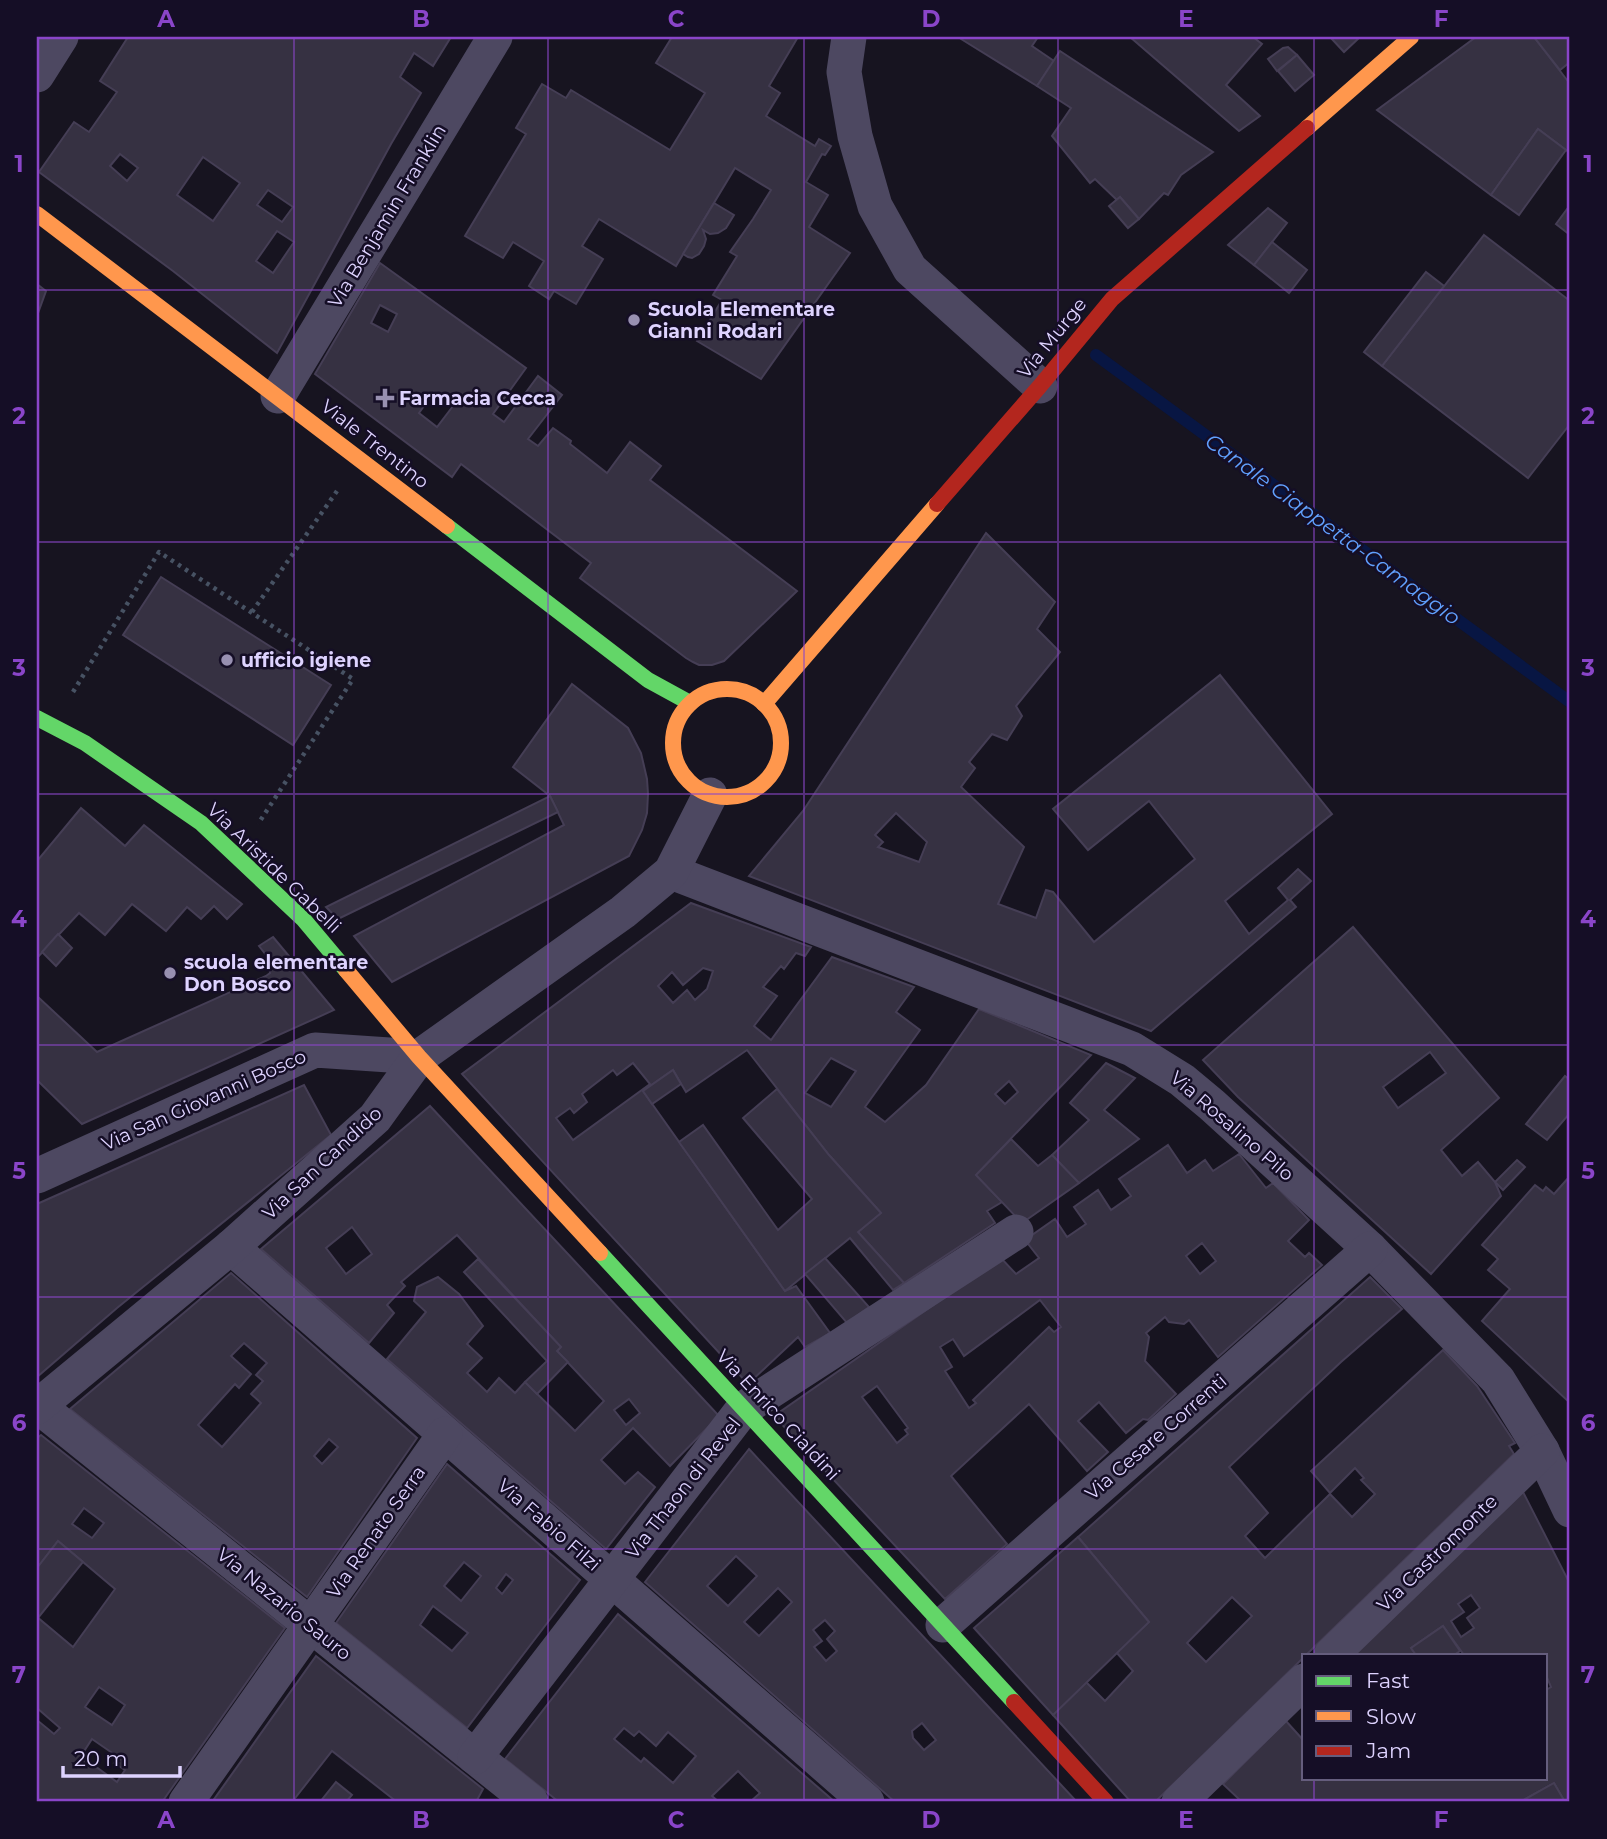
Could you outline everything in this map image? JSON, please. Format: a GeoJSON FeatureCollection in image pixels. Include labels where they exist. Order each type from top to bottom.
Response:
{"type":"FeatureCollection","features":[{"type":"Feature","properties":{"kind":"street"},"geometry":{"type":"LineString","coordinates":[[37,75],[61,37]]}},
{"type":"Feature","properties":{"kind":"street","name":"Via Benjamin Franklin"},"geometry":{"type":"LineString","coordinates":[[278,396],[495,37]]}},
{"type":"Feature","properties":{"kind":"street"},"geometry":{"type":"LineString","coordinates":[[849,37],[844,72],[855,136],[875,206],[910,269],[1046,380]]}},
{"type":"Feature","properties":{"kind":"street","name":"Via Murge"},"geometry":{"type":"LineString","coordinates":[[764,704],[1046,380],[1112,299],[1411,37]]}},
{"type":"Feature","properties":{"kind":"street","name":"Viale Trentino"},"geometry":{"type":"LineString","coordinates":[[37,214],[648,680],[690,703]]}},
{"type":"Feature","properties":{"kind":"street"},"geometry":{"type":"LineString","coordinates":[[720,689],[736,689],[751,694],[764,704],[775,718],[781,736],[781,754],[774,771],[762,785],[746,795],[728,798],[710,795],[693,786],[681,772],[674,754],[673,735],[679,718],[690,703],[704,694],[720,689]]}},
{"type":"Feature","properties":{"kind":"street","name":"Via Aristide Gabelli"},"geometry":{"type":"LineString","coordinates":[[37,718],[85,743],[201,823],[304,920],[419,1057]]}},
{"type":"Feature","properties":{"kind":"street","name":"Via San Candido"},"geometry":{"type":"LineString","coordinates":[[37,1407],[230,1247],[375,1118],[419,1057],[623,912],[671,872],[710,795]]}},
{"type":"Feature","properties":{"kind":"street","name":"Via Rosalino Pilo"},"geometry":{"type":"LineString","coordinates":[[671,872],[1132,1049],[1182,1080],[1370,1249],[1498,1380],[1560,1478]]}},
{"type":"Feature","properties":{"kind":"street","name":"Via San Giovanni Bosco"},"geometry":{"type":"LineString","coordinates":[[37,1176],[315,1050],[419,1057]]}},
{"type":"Feature","properties":{"kind":"street","name":"Via Enrico Cialdini"},"geometry":{"type":"LineString","coordinates":[[419,1057],[1106,1802]]}},
{"type":"Feature","properties":{"kind":"street","name":"Via Thaon di Revel"},"geometry":{"type":"LineString","coordinates":[[484,1778],[612,1580],[744,1409],[1016,1232]]}},
{"type":"Feature","properties":{"kind":"street","name":"Via Fabio Filzi"},"geometry":{"type":"LineString","coordinates":[[230,1247],[867,1802]]}},
{"type":"Feature","properties":{"kind":"street","name":"Via Cesare Correnti"},"geometry":{"type":"LineString","coordinates":[[943,1625],[1370,1249]]}},
{"type":"Feature","properties":{"kind":"street","name":"Via Nazario Sauro"},"geometry":{"type":"LineString","coordinates":[[37,1407],[310,1625],[484,1778],[531,1802]]}},
{"type":"Feature","properties":{"kind":"street","name":"Via Renato Serra"},"geometry":{"type":"LineString","coordinates":[[187,1802],[445,1434]]}},
{"type":"Feature","properties":{"kind":"street","name":"Via Castromonte"},"geometry":{"type":"LineString","coordinates":[[1332,1654],[1560,1478]]}},
{"type":"Feature","properties":{"kind":"street"},"geometry":{"type":"LineString","coordinates":[[1197,1796],[1302,1683]]}},
{"type":"Feature","properties":{"kind":"path"},"geometry":{"type":"LineString","coordinates":[[252,612],[360,459]]}},
{"type":"Feature","properties":{"kind":"path"},"geometry":{"type":"LineString","coordinates":[[53,726],[159,552],[353,679],[236,856]]}},
{"type":"Feature","properties":{"kind":"building"},"geometry":{"type":"Polygon","coordinates":[[[128,37],[451,37],[433,66],[414,53],[400,77],[421,93],[277,353],[173,271],[39,172],[74,122],[89,132],[117,92],[100,81],[128,37]],[[120,154],[110,166],[127,181],[138,168],[120,154]],[[203,157],[177,195],[213,221],[240,183],[203,157]],[[268,190],[257,205],[282,222],[293,207],[268,190]],[[277,231],[256,261],[273,273],[294,242],[277,231]]]}},
{"type":"Feature","properties":{"kind":"building"},"geometry":{"type":"Polygon","coordinates":[[[672,37],[798,37],[769,86],[780,93],[766,116],[815,146],[819,139],[831,146],[825,155],[822,154],[806,182],[828,195],[809,227],[850,253],[761,379],[697,341],[722,300],[713,295],[737,256],[730,252],[771,190],[735,168],[676,266],[599,219],[582,246],[603,259],[576,304],[554,291],[549,299],[529,286],[544,261],[513,242],[503,258],[465,236],[526,134],[516,128],[542,84],[566,98],[571,90],[670,150],[705,93],[656,63],[672,37]]]}},
{"type":"Feature","properties":{"kind":"building"},"geometry":{"type":"Polygon","coordinates":[[[1038,37],[1032,46],[1054,61],[1037,86],[961,39],[1038,37]]]}},
{"type":"Feature","properties":{"kind":"building"},"geometry":{"type":"Polygon","coordinates":[[[1130,37],[1253,37],[1262,44],[1226,85],[1260,116],[1239,131],[1130,37]]]}},
{"type":"Feature","properties":{"kind":"building"},"geometry":{"type":"Polygon","coordinates":[[[1330,37],[1360,37],[1344,52],[1330,37]]]}},
{"type":"Feature","properties":{"kind":"building"},"geometry":{"type":"Polygon","coordinates":[[[1476,37],[1534,37],[1570,84],[1570,153],[1538,129],[1491,195],[1377,110],[1476,37]]]}},
{"type":"Feature","properties":{"kind":"building"},"geometry":{"type":"Polygon","coordinates":[[[1534,37],[1570,37],[1570,62],[1560,70],[1534,37]]]}},
{"type":"Feature","properties":{"kind":"building"},"geometry":{"type":"Polygon","coordinates":[[[1288,47],[1297,55],[1277,71],[1268,59],[1288,47]]]}},
{"type":"Feature","properties":{"kind":"building"},"geometry":{"type":"Polygon","coordinates":[[[1060,51],[1213,152],[1181,175],[1168,195],[1164,193],[1139,219],[1120,197],[1117,200],[1095,179],[1090,183],[1052,136],[1071,108],[1037,86],[1060,51]]]}},
{"type":"Feature","properties":{"kind":"building"},"geometry":{"type":"Polygon","coordinates":[[[1297,55],[1314,75],[1295,91],[1278,71],[1297,55]]]}},
{"type":"Feature","properties":{"kind":"building"},"geometry":{"type":"Polygon","coordinates":[[[1538,129],[1566,150],[1519,215],[1491,195],[1538,129]]]}},
{"type":"Feature","properties":{"kind":"building"},"geometry":{"type":"Polygon","coordinates":[[[1120,197],[1139,219],[1128,228],[1109,206],[1120,197]]]}},
{"type":"Feature","properties":{"kind":"building"},"geometry":{"type":"Polygon","coordinates":[[[714,203],[734,215],[726,228],[718,233],[710,234],[703,230],[706,239],[704,246],[699,254],[688,257],[683,254],[714,203]]]}},
{"type":"Feature","properties":{"kind":"building"},"geometry":{"type":"Polygon","coordinates":[[[1570,205],[1570,235],[1556,224],[1570,205]]]}},
{"type":"Feature","properties":{"kind":"building"},"geometry":{"type":"Polygon","coordinates":[[[1268,208],[1287,223],[1254,265],[1228,245],[1268,208]]]}},
{"type":"Feature","properties":{"kind":"building"},"geometry":{"type":"Polygon","coordinates":[[[1484,235],[1570,301],[1570,424],[1528,478],[1382,366],[1484,235]]]}},
{"type":"Feature","properties":{"kind":"building"},"geometry":{"type":"Polygon","coordinates":[[[1272,242],[1307,270],[1289,293],[1254,265],[1272,242]]]}},
{"type":"Feature","properties":{"kind":"building"},"geometry":{"type":"Polygon","coordinates":[[[380,263],[526,368],[493,414],[504,422],[538,376],[562,395],[528,439],[538,446],[553,428],[607,473],[630,442],[661,466],[650,480],[797,591],[724,661],[699,665],[580,578],[591,563],[461,464],[452,477],[315,374],[380,263]],[[380,305],[371,323],[388,332],[397,314],[380,305]],[[434,392],[419,413],[437,427],[453,406],[434,392]]]}},
{"type":"Feature","properties":{"kind":"building"},"geometry":{"type":"Polygon","coordinates":[[[1426,272],[1444,286],[1382,366],[1364,352],[1426,272]]]}},
{"type":"Feature","properties":{"kind":"building"},"geometry":{"type":"Polygon","coordinates":[[[37,284],[46,291],[37,316],[37,284]]]}},
{"type":"Feature","properties":{"kind":"building"},"geometry":{"type":"Polygon","coordinates":[[[986,533],[1055,602],[1037,629],[1060,652],[1016,706],[1022,716],[1007,740],[992,734],[969,762],[975,768],[961,787],[1024,847],[998,904],[1036,918],[1046,890],[1053,892],[1094,942],[1195,859],[1149,801],[1088,850],[1053,809],[1220,675],[1332,814],[1225,901],[1249,934],[1288,900],[1278,888],[1298,869],[1311,881],[1290,900],[1296,907],[1151,1031],[749,876],[803,811],[986,533]],[[896,813],[875,835],[883,842],[878,847],[919,862],[927,842],[896,813]]]}},
{"type":"Feature","properties":{"kind":"building","name":"ufficio igiene"},"geometry":{"type":"Polygon","coordinates":[[[161,577],[331,685],[293,745],[123,635],[161,577]]]}},
{"type":"Feature","properties":{"kind":"building"},"geometry":{"type":"Polygon","coordinates":[[[572,684],[628,728],[641,753],[647,779],[647,813],[629,856],[392,982],[354,936],[564,825],[550,796],[513,767],[572,684]]]}},
{"type":"Feature","properties":{"kind":"building"},"geometry":{"type":"Polygon","coordinates":[[[550,796],[558,812],[338,919],[326,907],[550,796]]]}},
{"type":"Feature","properties":{"kind":"building"},"geometry":{"type":"Polygon","coordinates":[[[81,808],[125,846],[144,825],[242,904],[227,919],[214,906],[201,919],[187,907],[166,931],[132,904],[105,935],[79,913],[37,958],[37,861],[81,808]]]}},
{"type":"Feature","properties":{"kind":"building"},"geometry":{"type":"Polygon","coordinates":[[[691,903],[811,947],[805,956],[796,953],[784,969],[781,966],[763,987],[777,996],[754,1026],[771,1040],[832,957],[914,987],[896,1012],[920,1030],[865,1107],[885,1122],[926,1085],[979,1009],[1091,1055],[976,1175],[1002,1202],[987,1211],[995,1223],[904,1283],[858,1232],[881,1213],[829,1155],[747,1050],[686,1092],[673,1070],[643,1091],[785,1291],[796,1286],[830,1333],[805,1347],[798,1337],[748,1384],[462,1074],[691,903]],[[703,968],[683,985],[672,972],[658,986],[673,1003],[687,990],[695,1000],[707,989],[713,971],[703,968]],[[831,1058],[805,1093],[831,1107],[856,1071],[831,1058]],[[633,1063],[617,1075],[613,1070],[582,1094],[587,1102],[574,1113],[570,1108],[556,1118],[573,1140],[650,1084],[633,1063]],[[1009,1081],[995,1094],[1005,1104],[1018,1092],[1009,1081]]]}},
{"type":"Feature","properties":{"kind":"building"},"geometry":{"type":"Polygon","coordinates":[[[1353,927],[1499,1098],[1441,1150],[1462,1176],[1478,1162],[1495,1182],[1501,1196],[1431,1274],[1238,1097],[1203,1060],[1353,927]],[[1430,1052],[1383,1087],[1398,1108],[1446,1073],[1430,1052]]]}},
{"type":"Feature","properties":{"kind":"building"},"geometry":{"type":"Polygon","coordinates":[[[58,934],[72,948],[56,966],[42,952],[58,934]]]}},
{"type":"Feature","properties":{"kind":"building"},"geometry":{"type":"Polygon","coordinates":[[[273,937],[334,1010],[82,1124],[37,1080],[37,996],[97,1052],[266,976],[270,973],[269,965],[259,946],[273,937]]]}},
{"type":"Feature","properties":{"kind":"building"},"geometry":{"type":"Polygon","coordinates":[[[1106,1063],[1135,1078],[1104,1110],[1139,1139],[1079,1183],[1052,1155],[1089,1120],[1070,1103],[1106,1063]]]}},
{"type":"Feature","properties":{"kind":"building"},"geometry":{"type":"Polygon","coordinates":[[[673,1070],[681,1084],[652,1104],[643,1091],[673,1070]]]}},
{"type":"Feature","properties":{"kind":"building"},"geometry":{"type":"Polygon","coordinates":[[[1565,1076],[1570,1080],[1570,1113],[1547,1140],[1526,1124],[1565,1076]]]}},
{"type":"Feature","properties":{"kind":"building"},"geometry":{"type":"Polygon","coordinates":[[[304,1085],[331,1135],[117,1308],[37,1377],[37,1204],[304,1085]]]}},
{"type":"Feature","properties":{"kind":"building"},"geometry":{"type":"Polygon","coordinates":[[[777,1089],[829,1155],[881,1213],[858,1232],[904,1283],[893,1290],[850,1238],[785,1291],[679,1142],[703,1125],[778,1230],[812,1199],[743,1118],[777,1089]]]}},
{"type":"Feature","properties":{"kind":"building"},"geometry":{"type":"Polygon","coordinates":[[[430,1106],[719,1416],[670,1466],[633,1428],[601,1460],[625,1484],[638,1472],[655,1487],[606,1549],[387,1359],[426,1312],[414,1301],[417,1287],[438,1277],[459,1294],[483,1326],[467,1344],[482,1358],[467,1373],[487,1392],[499,1378],[515,1393],[525,1382],[575,1431],[604,1401],[557,1351],[561,1347],[457,1235],[401,1282],[405,1286],[387,1305],[394,1313],[369,1343],[261,1249],[430,1106]],[[352,1227],[326,1248],[346,1274],[372,1254],[352,1227]],[[629,1399],[614,1410],[626,1425],[640,1413],[629,1399]]]}},
{"type":"Feature","properties":{"kind":"building"},"geometry":{"type":"Polygon","coordinates":[[[1011,1139],[1038,1166],[1052,1155],[1079,1183],[1022,1223],[976,1175],[1011,1139]]]}},
{"type":"Feature","properties":{"kind":"building"},"geometry":{"type":"Polygon","coordinates":[[[1168,1145],[1187,1173],[1205,1160],[1213,1171],[1239,1154],[1266,1188],[1273,1183],[1309,1220],[1288,1241],[1305,1257],[1309,1253],[1322,1265],[1218,1357],[1189,1320],[1184,1324],[1169,1322],[1165,1317],[1146,1333],[1149,1337],[1145,1361],[1176,1394],[1148,1420],[1143,1419],[1126,1433],[1099,1402],[1078,1421],[1108,1452],[1087,1471],[1029,1404],[951,1476],[1007,1544],[945,1599],[774,1416],[1001,1258],[1016,1274],[1039,1258],[1025,1240],[1055,1219],[1067,1237],[1086,1224],[1074,1207],[1098,1190],[1111,1210],[1131,1196],[1119,1179],[1168,1145]],[[1202,1243],[1186,1256],[1200,1274],[1216,1261],[1202,1243]],[[1040,1300],[964,1356],[953,1339],[940,1347],[952,1367],[945,1371],[969,1408],[976,1403],[973,1400],[1049,1327],[1054,1332],[1061,1327],[1040,1300]],[[877,1386],[862,1397],[897,1443],[908,1434],[905,1430],[908,1428],[877,1386]]]}},
{"type":"Feature","properties":{"kind":"building"},"geometry":{"type":"Polygon","coordinates":[[[1517,1160],[1525,1167],[1503,1190],[1495,1182],[1517,1160]]]}},
{"type":"Feature","properties":{"kind":"building"},"geometry":{"type":"Polygon","coordinates":[[[1570,1176],[1570,1403],[1482,1321],[1510,1289],[1488,1270],[1498,1259],[1482,1245],[1535,1185],[1543,1191],[1546,1187],[1554,1194],[1570,1176]]]}},
{"type":"Feature","properties":{"kind":"building"},"geometry":{"type":"Polygon","coordinates":[[[825,1258],[869,1307],[847,1323],[805,1274],[825,1258]]]}},
{"type":"Feature","properties":{"kind":"building"},"geometry":{"type":"Polygon","coordinates":[[[478,1259],[561,1347],[557,1351],[568,1362],[537,1394],[525,1382],[547,1361],[464,1272],[478,1259]]]}},
{"type":"Feature","properties":{"kind":"building"},"geometry":{"type":"Polygon","coordinates":[[[231,1273],[417,1438],[307,1597],[70,1409],[231,1273]],[[244,1343],[231,1356],[251,1374],[239,1388],[235,1384],[198,1425],[222,1447],[261,1403],[251,1394],[263,1381],[256,1375],[267,1363],[244,1343]],[[329,1439],[314,1456],[322,1464],[338,1447],[329,1439]]]}},
{"type":"Feature","properties":{"kind":"building"},"geometry":{"type":"Polygon","coordinates":[[[1370,1277],[1402,1309],[1229,1467],[1268,1513],[1245,1536],[1265,1558],[1330,1494],[1352,1517],[1375,1494],[1361,1480],[1364,1478],[1355,1468],[1330,1493],[1311,1471],[1443,1350],[1477,1386],[1515,1443],[1509,1446],[1514,1454],[1307,1654],[1302,1654],[1302,1659],[1155,1802],[1131,1802],[1053,1715],[1086,1682],[1105,1701],[1133,1671],[1116,1652],[1149,1622],[1078,1537],[1370,1277]],[[1232,1597],[1187,1643],[1206,1662],[1252,1616],[1232,1597]]]}},
{"type":"Feature","properties":{"kind":"building"},"geometry":{"type":"Polygon","coordinates":[[[41,1435],[285,1628],[162,1802],[37,1801],[37,1720],[54,1734],[60,1728],[37,1708],[37,1617],[73,1647],[115,1589],[58,1541],[37,1568],[37,1438],[41,1435]],[[84,1508],[72,1524],[92,1538],[104,1523],[84,1508]],[[99,1687],[85,1707],[112,1725],[125,1705],[99,1687]],[[92,1739],[81,1756],[117,1782],[125,1770],[114,1763],[118,1757],[92,1739]]]}},
{"type":"Feature","properties":{"kind":"building"},"geometry":{"type":"Polygon","coordinates":[[[749,1449],[1077,1802],[895,1802],[645,1582],[749,1449]],[[736,1556],[707,1586],[728,1606],[757,1576],[736,1556]],[[778,1588],[744,1622],[759,1636],[792,1602],[778,1588]],[[825,1620],[813,1630],[822,1641],[814,1647],[826,1661],[837,1651],[827,1639],[835,1631],[825,1620]],[[922,1723],[912,1731],[913,1738],[924,1750],[936,1740],[922,1723]]]}},
{"type":"Feature","properties":{"kind":"building"},"geometry":{"type":"Polygon","coordinates":[[[447,1464],[580,1580],[467,1728],[336,1623],[447,1464]],[[464,1562],[444,1586],[461,1601],[481,1576],[464,1562]],[[506,1574],[496,1588],[502,1594],[513,1580],[506,1574]],[[433,1606],[420,1625],[452,1651],[468,1633],[433,1606]]]}},
{"type":"Feature","properties":{"kind":"building"},"geometry":{"type":"Polygon","coordinates":[[[1522,1490],[1570,1584],[1570,1802],[1565,1802],[1554,1783],[1520,1802],[1242,1802],[1223,1784],[1286,1721],[1302,1739],[1302,1780],[1548,1780],[1548,1689],[1551,1687],[1548,1680],[1548,1654],[1463,1654],[1443,1626],[1411,1648],[1415,1654],[1353,1654],[1522,1490]],[[1471,1595],[1458,1604],[1464,1612],[1451,1621],[1461,1637],[1474,1628],[1467,1618],[1480,1608],[1471,1595]]]}},
{"type":"Feature","properties":{"kind":"building"},"geometry":{"type":"Polygon","coordinates":[[[1078,1537],[1149,1622],[1053,1715],[974,1628],[1078,1537]]]}},
{"type":"Feature","properties":{"kind":"building"},"geometry":{"type":"Polygon","coordinates":[[[58,1541],[83,1562],[38,1618],[37,1568],[58,1541]]]}},
{"type":"Feature","properties":{"kind":"building"},"geometry":{"type":"Polygon","coordinates":[[[618,1614],[835,1802],[750,1802],[760,1793],[738,1771],[712,1796],[719,1802],[559,1802],[505,1759],[618,1614]],[[624,1728],[614,1739],[641,1762],[644,1758],[673,1783],[696,1756],[668,1732],[656,1746],[639,1731],[634,1736],[624,1728]]]}},
{"type":"Feature","properties":{"kind":"building"},"geometry":{"type":"Polygon","coordinates":[[[1443,1626],[1460,1651],[1456,1654],[1415,1654],[1411,1648],[1443,1626]]]}},
{"type":"Feature","properties":{"kind":"building"},"geometry":{"type":"Polygon","coordinates":[[[316,1656],[483,1789],[476,1802],[397,1802],[332,1751],[292,1802],[212,1802],[316,1656]]]}},
{"type":"Feature","properties":{"kind":"building"},"geometry":{"type":"Polygon","coordinates":[[[336,1782],[352,1795],[346,1802],[320,1802],[336,1782]]]}},
{"type":"Feature","properties":{"kind":"building"},"geometry":{"type":"Polygon","coordinates":[[[1554,1783],[1565,1802],[1520,1802],[1554,1783]]]}},
{"type":"Feature","properties":{"kind":"waterway","name":"Canale Ciappetta-Camaggio"},"geometry":{"type":"LineString","coordinates":[[1096,355],[1570,702]]}},
{"type":"Feature","properties":{"kind":"traffic: fast"},"geometry":{"type":"LineString","coordinates":[[447,526],[648,680],[690,703]]}},
{"type":"Feature","properties":{"kind":"traffic: fast"},"geometry":{"type":"LineString","coordinates":[[37,718],[85,743],[201,823],[304,920],[346,970]]}},
{"type":"Feature","properties":{"kind":"traffic: fast"},"geometry":{"type":"LineString","coordinates":[[600,1253],[1014,1702]]}},
{"type":"Feature","properties":{"kind":"traffic: slow"},"geometry":{"type":"LineString","coordinates":[[1307,128],[1411,37]]}},
{"type":"Feature","properties":{"kind":"traffic: slow"},"geometry":{"type":"LineString","coordinates":[[37,214],[447,526]]}},
{"type":"Feature","properties":{"kind":"traffic: slow"},"geometry":{"type":"LineString","coordinates":[[764,704],[937,504]]}},
{"type":"Feature","properties":{"kind":"traffic: slow"},"geometry":{"type":"LineString","coordinates":[[727,689],[748,693],[765,705],[777,722],[781,743],[777,764],[765,781],[748,793],[727,797],[706,793],[689,781],[677,764],[673,743],[677,722],[689,705],[706,693],[727,689]]}},
{"type":"Feature","properties":{"kind":"traffic: slow"},"geometry":{"type":"LineString","coordinates":[[346,970],[419,1057],[600,1253]]}},
{"type":"Feature","properties":{"kind":"traffic: jam"},"geometry":{"type":"LineString","coordinates":[[937,504],[1112,299],[1307,128]]}},
{"type":"Feature","properties":{"kind":"traffic: jam"},"geometry":{"type":"LineString","coordinates":[[1014,1702],[1106,1802]]}},
{"type":"Feature","properties":{"kind":"place","name":"Scuola Elementare Gianni Rodari"},"geometry":{"type":"Point","coordinates":[634,320]}},
{"type":"Feature","properties":{"kind":"place","name":"Farmacia Cecca"},"geometry":{"type":"Point","coordinates":[385,398]}},
{"type":"Feature","properties":{"kind":"place","name":"ufficio igiene"},"geometry":{"type":"Point","coordinates":[227,660]}},
{"type":"Feature","properties":{"kind":"place","name":"scuola elementare Don Bosco"},"geometry":{"type":"Point","coordinates":[170,973]}}]}
